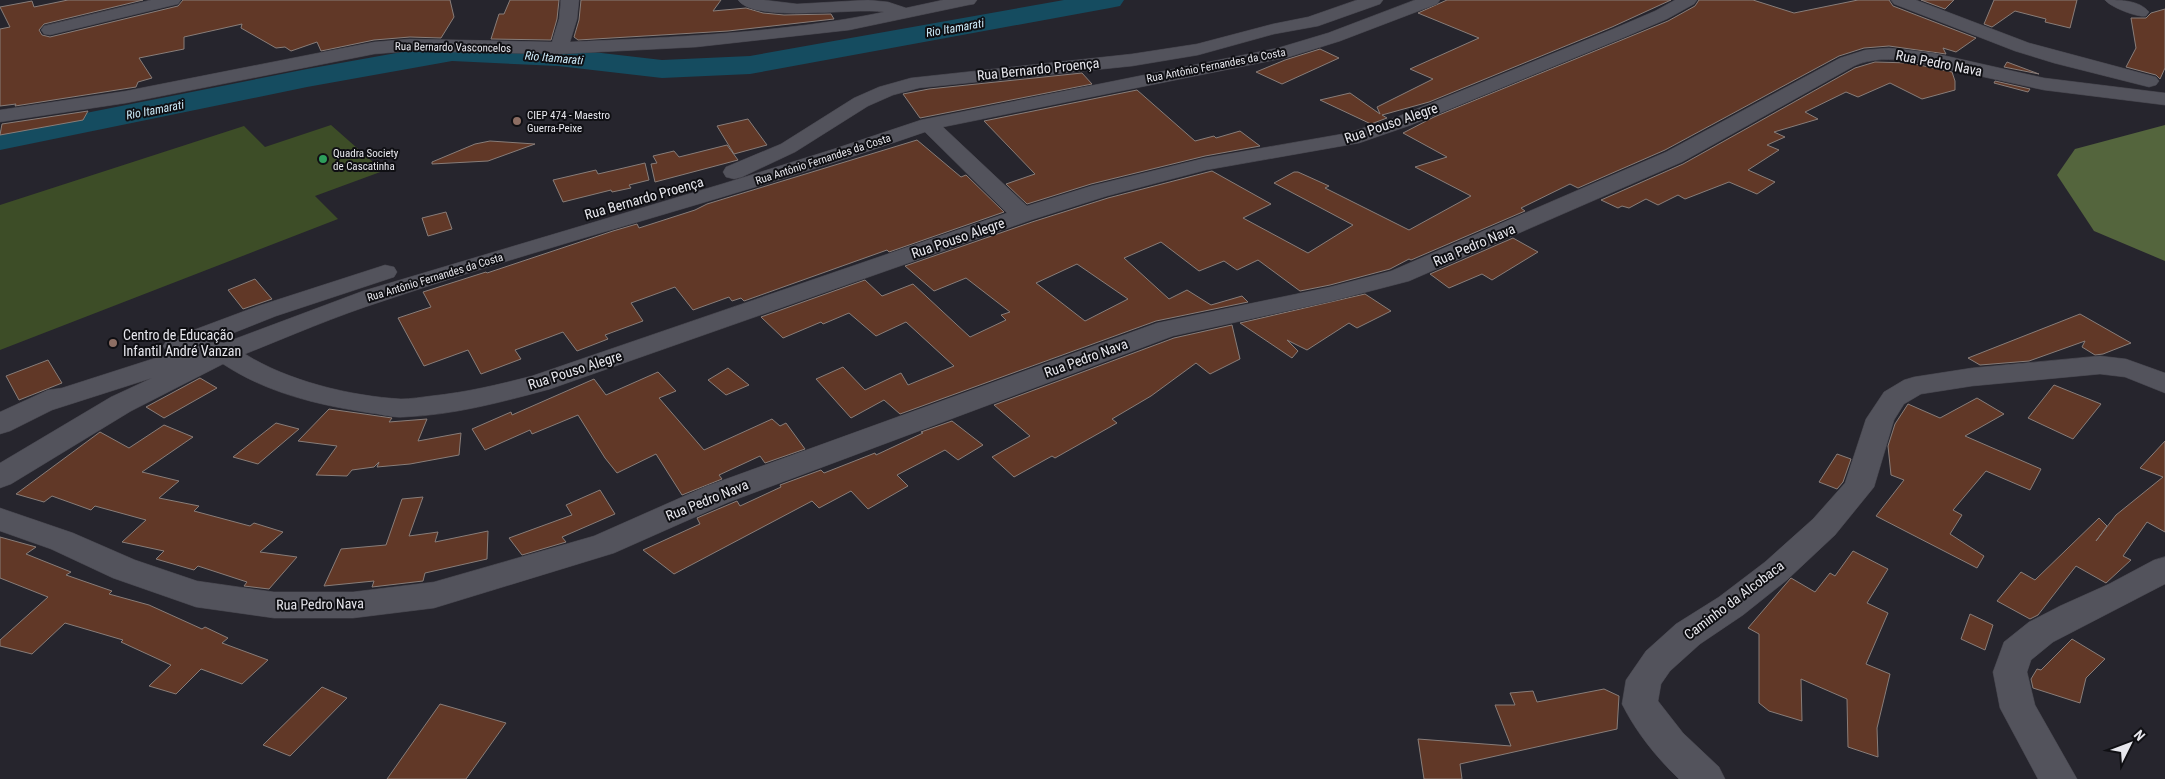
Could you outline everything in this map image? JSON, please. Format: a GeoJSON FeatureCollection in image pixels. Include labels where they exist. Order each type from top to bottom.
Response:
{"type":"FeatureCollection","features":[{"type":"Feature","properties":{"kind":"street"},"geometry":{"type":"LineString","coordinates":[[50,30],[172,0]]}},
{"type":"Feature","properties":{"kind":"street"},"geometry":{"type":"LineString","coordinates":[[559,48],[568,20],[570,0]]}},
{"type":"Feature","properties":{"kind":"street"},"geometry":{"type":"LineString","coordinates":[[747,0],[766,6],[803,9],[868,3],[891,7],[906,14]]}},
{"type":"Feature","properties":{"kind":"street","name":"Rua Bernardo Vasconcelos"},"geometry":{"type":"LineString","coordinates":[[0,116],[126,97],[374,48],[410,45],[559,48],[696,41],[808,31],[857,24],[906,14],[937,3],[968,0]]}},
{"type":"Feature","properties":{"kind":"street","name":"Rua Bernardo Proença"},"geometry":{"type":"LineString","coordinates":[[0,424],[41,404],[207,333],[375,275],[728,174],[788,148],[862,102],[886,91],[918,82],[1148,58],[1198,49],[1263,32],[1321,0]]}},
{"type":"Feature","properties":{"kind":"street"},"geometry":{"type":"LineString","coordinates":[[1263,32],[1312,22],[1374,0]]}},
{"type":"Feature","properties":{"kind":"street","name":"Rua Antônio Fernandes da Costa"},"geometry":{"type":"LineString","coordinates":[[213,352],[434,276],[730,189],[928,124],[1282,53],[1334,37],[1431,0]]}},
{"type":"Feature","properties":{"kind":"street","name":"Rua Pouso Alegre"},"geometry":{"type":"LineString","coordinates":[[213,352],[254,372],[295,388],[346,400],[402,408],[470,400],[540,383],[1023,215],[1099,191],[1205,164],[1352,138],[1404,121],[1619,33],[1661,15],[1688,0]]}},
{"type":"Feature","properties":{"kind":"street"},"geometry":{"type":"LineString","coordinates":[[1900,0],[2022,47],[2060,59],[2165,85]]}},
{"type":"Feature","properties":{"kind":"street"},"geometry":{"type":"LineString","coordinates":[[2114,0],[2131,6],[2140,12]]}},
{"type":"Feature","properties":{"kind":"street","name":"Rua Pedro Nava"},"geometry":{"type":"LineString","coordinates":[[0,518],[62,541],[124,569],[196,594],[274,605],[353,605],[434,595],[603,545],[718,494],[1166,329],[1332,294],[1400,276],[1634,176],[1674,157],[1847,62],[1866,55],[1886,53],[1910,55],[2043,84],[2139,94],[2165,99]]}},
{"type":"Feature","properties":{"kind":"street"},"geometry":{"type":"LineString","coordinates":[[827,123],[856,132],[892,136]]}},
{"type":"Feature","properties":{"kind":"street"},"geometry":{"type":"LineString","coordinates":[[928,124],[1023,215]]}},
{"type":"Feature","properties":{"kind":"street"},"geometry":{"type":"LineString","coordinates":[[0,477],[121,404],[213,352]]}},
{"type":"Feature","properties":{"kind":"street","name":"Rua Bernardo Proença"},"geometry":{"type":"LineString","coordinates":[[41,404],[213,352]]}},
{"type":"Feature","properties":{"kind":"street","name":"Caminho da Alcobaca"},"geometry":{"type":"LineString","coordinates":[[1706,779],[1681,758],[1660,735],[1640,704],[1644,680],[1658,661],[1688,634],[1731,606],[1776,571],[1824,527],[1859,487],[1880,419],[1894,398],[1914,386],[1972,377],[2100,365],[2119,366],[2144,372],[2165,384]]}},
{"type":"Feature","properties":{"kind":"street"},"geometry":{"type":"LineString","coordinates":[[2058,779],[2018,708],[2010,672],[2016,652],[2041,632],[2165,569]]}},
{"type":"Feature","properties":{"kind":"green space"},"geometry":{"type":"Polygon","coordinates":[[[331,125],[383,171],[315,196],[338,219],[0,350],[0,205],[244,126],[265,147],[331,125]]]}},
{"type":"Feature","properties":{"kind":"green space"},"geometry":{"type":"Polygon","coordinates":[[[2165,125],[2165,261],[2094,231],[2057,175],[2075,149],[2165,125]]]}},
{"type":"Feature","properties":{"kind":"building"},"geometry":{"type":"Polygon","coordinates":[[[68,0],[143,0],[44,24],[39,30],[42,35],[50,37],[178,6],[183,0],[450,0],[454,17],[441,38],[410,37],[374,40],[321,51],[317,42],[291,51],[285,47],[276,48],[241,28],[242,24],[184,37],[184,49],[139,58],[152,78],[138,82],[136,87],[15,106],[16,104],[0,106],[0,29],[10,27],[0,7],[32,1],[34,7],[68,0]]]}},
{"type":"Feature","properties":{"kind":"building"},"geometry":{"type":"Polygon","coordinates":[[[510,0],[559,0],[557,19],[551,40],[491,39],[499,14],[504,14],[510,0]]]}},
{"type":"Feature","properties":{"kind":"building"},"geometry":{"type":"Polygon","coordinates":[[[581,0],[721,0],[713,11],[746,8],[763,13],[784,15],[831,14],[834,19],[728,31],[578,40],[574,37],[579,20],[581,0]]]}},
{"type":"Feature","properties":{"kind":"building"},"geometry":{"type":"Polygon","coordinates":[[[1447,0],[1671,0],[1612,27],[1429,102],[1382,115],[1387,118],[1371,124],[1320,100],[1350,93],[1380,114],[1377,107],[1433,79],[1410,69],[1479,38],[1418,13],[1447,0]]]}},
{"type":"Feature","properties":{"kind":"building"},"geometry":{"type":"Polygon","coordinates":[[[1699,0],[1753,0],[1794,13],[1858,0],[1889,0],[1893,6],[1976,38],[1956,52],[1943,48],[1946,54],[1889,46],[1864,48],[1839,56],[1665,150],[1578,188],[1570,184],[1521,208],[1525,211],[1411,260],[1409,259],[1390,269],[1330,285],[1300,291],[1258,260],[1237,270],[1224,261],[1199,271],[1161,242],[1124,258],[1169,299],[1187,290],[1211,305],[1242,296],[1248,302],[1156,321],[900,414],[884,400],[851,418],[816,379],[843,367],[865,390],[901,373],[908,385],[954,366],[906,322],[876,336],[849,313],[823,324],[821,322],[783,338],[761,317],[865,280],[882,296],[913,284],[970,337],[1006,320],[1001,315],[1010,312],[966,278],[934,291],[905,266],[1108,198],[1212,171],[1271,204],[1243,218],[1308,253],[1353,225],[1274,183],[1294,172],[1329,186],[1325,188],[1409,230],[1471,196],[1415,167],[1447,157],[1403,133],[1434,117],[1668,21],[1695,6],[1699,0]],[[1077,264],[1036,283],[1085,321],[1128,299],[1077,264]]]}},
{"type":"Feature","properties":{"kind":"building"},"geometry":{"type":"Polygon","coordinates":[[[1921,0],[1954,0],[1945,9],[1921,0]]]}},
{"type":"Feature","properties":{"kind":"building"},"geometry":{"type":"Polygon","coordinates":[[[1994,0],[2077,0],[2070,28],[2045,22],[2046,19],[2015,11],[1992,27],[1984,24],[1994,0]]]}},
{"type":"Feature","properties":{"kind":"building"},"geometry":{"type":"Polygon","coordinates":[[[2165,9],[2165,68],[2160,79],[2156,75],[2126,67],[2136,48],[2131,18],[2146,18],[2151,13],[2165,9]]]}},
{"type":"Feature","properties":{"kind":"building"},"geometry":{"type":"Polygon","coordinates":[[[1320,49],[1339,58],[1282,84],[1256,72],[1285,60],[1320,49]]]}},
{"type":"Feature","properties":{"kind":"building"},"geometry":{"type":"Polygon","coordinates":[[[1875,62],[1910,63],[1952,72],[1955,90],[1922,99],[1890,83],[1858,97],[1846,92],[1805,112],[1818,119],[1774,132],[1785,137],[1767,145],[1779,150],[1748,170],[1775,182],[1757,194],[1729,182],[1685,199],[1678,195],[1658,205],[1646,199],[1629,208],[1622,206],[1618,208],[1601,200],[1683,164],[1855,68],[1875,62]]]}},
{"type":"Feature","properties":{"kind":"building"},"geometry":{"type":"Polygon","coordinates":[[[2007,62],[2039,74],[2004,67],[2007,62]]]}},
{"type":"Feature","properties":{"kind":"building"},"geometry":{"type":"Polygon","coordinates":[[[1082,73],[1092,84],[920,118],[903,94],[929,89],[1082,73]]]}},
{"type":"Feature","properties":{"kind":"building"},"geometry":{"type":"Polygon","coordinates":[[[1995,81],[2030,89],[2028,92],[1994,83],[1995,81]]]}},
{"type":"Feature","properties":{"kind":"building"},"geometry":{"type":"Polygon","coordinates":[[[1137,90],[1195,141],[1214,136],[1216,138],[1240,131],[1260,146],[1205,156],[1091,184],[1027,204],[1006,184],[1035,174],[984,121],[1137,90]]]}},
{"type":"Feature","properties":{"kind":"building"},"geometry":{"type":"Polygon","coordinates":[[[88,111],[83,120],[0,135],[2,124],[88,111]]]}},
{"type":"Feature","properties":{"kind":"building"},"geometry":{"type":"Polygon","coordinates":[[[748,119],[767,145],[734,154],[717,126],[748,119]]]}},
{"type":"Feature","properties":{"kind":"building"},"geometry":{"type":"Polygon","coordinates":[[[917,140],[961,177],[966,175],[1004,212],[889,252],[887,250],[744,301],[741,298],[732,301],[729,297],[693,310],[675,287],[631,303],[643,321],[605,335],[608,339],[577,351],[563,332],[515,350],[521,359],[481,374],[468,350],[424,366],[398,318],[431,307],[423,292],[613,231],[637,224],[639,228],[695,210],[707,204],[917,140]]]}},
{"type":"Feature","properties":{"kind":"building"},"geometry":{"type":"Polygon","coordinates":[[[490,141],[535,144],[488,161],[432,164],[432,162],[475,144],[490,141]]]}},
{"type":"Feature","properties":{"kind":"building"},"geometry":{"type":"Polygon","coordinates":[[[727,145],[738,160],[655,182],[651,164],[657,163],[653,156],[674,151],[679,157],[727,145]]]}},
{"type":"Feature","properties":{"kind":"building"},"geometry":{"type":"Polygon","coordinates":[[[645,163],[649,180],[629,185],[631,188],[612,192],[611,190],[563,202],[553,180],[596,170],[598,174],[645,163]]]}},
{"type":"Feature","properties":{"kind":"building"},"geometry":{"type":"Polygon","coordinates":[[[446,212],[452,229],[428,236],[422,218],[446,212]]]}},
{"type":"Feature","properties":{"kind":"building"},"geometry":{"type":"Polygon","coordinates":[[[1513,238],[1538,252],[1492,280],[1482,274],[1449,288],[1430,274],[1513,238]]]}},
{"type":"Feature","properties":{"kind":"building"},"geometry":{"type":"Polygon","coordinates":[[[255,279],[272,299],[243,309],[228,290],[255,279]]]}},
{"type":"Feature","properties":{"kind":"building"},"geometry":{"type":"Polygon","coordinates":[[[1365,294],[1391,311],[1357,328],[1349,323],[1307,350],[1287,340],[1298,351],[1292,358],[1240,323],[1365,294]]]}},
{"type":"Feature","properties":{"kind":"building"},"geometry":{"type":"Polygon","coordinates":[[[2080,314],[2131,343],[2103,354],[2095,355],[2082,347],[2085,341],[2029,361],[1980,365],[1968,358],[2080,314]]]}},
{"type":"Feature","properties":{"kind":"building"},"geometry":{"type":"Polygon","coordinates":[[[1232,325],[1240,359],[1210,374],[1196,363],[1151,396],[1112,419],[1117,423],[1055,458],[1052,456],[1014,477],[992,457],[1030,436],[994,405],[1174,338],[1232,325]]]}},
{"type":"Feature","properties":{"kind":"building"},"geometry":{"type":"Polygon","coordinates":[[[48,360],[62,383],[19,400],[6,376],[48,360]]]}},
{"type":"Feature","properties":{"kind":"building"},"geometry":{"type":"Polygon","coordinates":[[[728,368],[749,385],[726,395],[708,380],[728,368]]]}},
{"type":"Feature","properties":{"kind":"building"},"geometry":{"type":"Polygon","coordinates":[[[658,372],[676,391],[659,398],[704,450],[772,419],[780,426],[786,423],[805,449],[765,463],[760,456],[719,475],[722,479],[682,495],[656,454],[617,473],[605,458],[578,415],[532,434],[530,430],[485,450],[472,429],[511,412],[512,415],[594,379],[606,395],[658,372]]]}},
{"type":"Feature","properties":{"kind":"building"},"geometry":{"type":"Polygon","coordinates":[[[200,378],[217,388],[164,418],[146,407],[200,378]]]}},
{"type":"Feature","properties":{"kind":"building"},"geometry":{"type":"Polygon","coordinates":[[[2054,385],[2101,404],[2073,439],[2028,418],[2054,385]]]}},
{"type":"Feature","properties":{"kind":"building"},"geometry":{"type":"Polygon","coordinates":[[[1977,398],[2004,414],[1965,436],[2041,469],[2030,490],[1986,471],[1953,510],[1962,515],[1950,534],[1984,556],[1977,568],[1876,516],[1904,480],[1891,475],[1888,446],[1895,424],[1908,404],[1940,418],[1977,398]]]}},
{"type":"Feature","properties":{"kind":"building"},"geometry":{"type":"Polygon","coordinates":[[[329,409],[392,418],[389,422],[427,419],[418,441],[461,433],[459,455],[410,464],[377,467],[379,462],[374,467],[352,470],[347,476],[316,475],[337,446],[298,441],[329,409]]]}},
{"type":"Feature","properties":{"kind":"building"},"geometry":{"type":"Polygon","coordinates":[[[952,421],[983,445],[958,460],[945,450],[897,475],[908,486],[868,509],[851,491],[819,508],[812,501],[674,574],[643,550],[700,524],[697,518],[737,501],[740,506],[781,487],[780,485],[821,470],[824,473],[875,453],[876,455],[923,433],[921,432],[952,421]]]}},
{"type":"Feature","properties":{"kind":"building"},"geometry":{"type":"Polygon","coordinates":[[[276,423],[299,429],[258,464],[233,457],[276,423]]]}},
{"type":"Feature","properties":{"kind":"building"},"geometry":{"type":"Polygon","coordinates":[[[164,425],[193,437],[142,472],[179,481],[159,498],[199,506],[194,511],[250,526],[254,523],[283,532],[260,552],[297,557],[269,589],[244,586],[247,582],[198,566],[194,570],[156,559],[164,551],[122,542],[146,520],[95,506],[91,510],[52,496],[44,502],[16,494],[100,432],[129,448],[164,425]]]}},
{"type":"Feature","properties":{"kind":"building"},"geometry":{"type":"Polygon","coordinates":[[[2165,441],[2165,532],[2147,522],[2123,556],[2131,560],[2106,583],[2076,566],[2038,615],[2030,619],[1997,601],[2021,572],[2035,580],[2099,518],[2107,526],[2096,541],[2116,515],[2163,477],[2140,468],[2165,441]]]}},
{"type":"Feature","properties":{"kind":"building"},"geometry":{"type":"Polygon","coordinates":[[[1837,454],[1851,459],[1843,482],[1837,489],[1819,482],[1837,454]]]}},
{"type":"Feature","properties":{"kind":"building"},"geometry":{"type":"Polygon","coordinates":[[[600,490],[615,514],[562,537],[566,542],[522,555],[509,538],[572,515],[566,505],[600,490]]]}},
{"type":"Feature","properties":{"kind":"building"},"geometry":{"type":"Polygon","coordinates":[[[423,497],[409,536],[438,532],[435,542],[488,531],[487,559],[425,573],[423,581],[372,587],[374,581],[324,586],[341,549],[386,545],[402,499],[423,497]]]}},
{"type":"Feature","properties":{"kind":"building"},"geometry":{"type":"Polygon","coordinates":[[[0,537],[36,547],[26,554],[71,572],[66,575],[112,591],[109,594],[149,605],[202,629],[205,627],[228,638],[222,643],[268,660],[242,684],[201,669],[176,694],[149,686],[171,665],[121,642],[123,640],[65,623],[32,654],[0,646],[0,640],[48,597],[0,578],[0,537]]]}},
{"type":"Feature","properties":{"kind":"building"},"geometry":{"type":"Polygon","coordinates":[[[1853,551],[1888,569],[1867,603],[1888,613],[1866,664],[1890,674],[1877,728],[1878,757],[1848,747],[1847,699],[1801,679],[1802,721],[1769,711],[1759,703],[1759,634],[1748,628],[1791,578],[1815,592],[1830,573],[1835,576],[1853,551]]]}},
{"type":"Feature","properties":{"kind":"building"},"geometry":{"type":"Polygon","coordinates":[[[1970,614],[1993,625],[1985,650],[1961,639],[1970,614]]]}},
{"type":"Feature","properties":{"kind":"building"},"geometry":{"type":"Polygon","coordinates":[[[2072,639],[2105,659],[2086,678],[2080,703],[2033,688],[2031,679],[2037,669],[2041,670],[2072,639]]]}},
{"type":"Feature","properties":{"kind":"building"},"geometry":{"type":"Polygon","coordinates":[[[322,687],[347,698],[290,756],[263,745],[322,687]]]}},
{"type":"Feature","properties":{"kind":"building"},"geometry":{"type":"Polygon","coordinates":[[[1604,689],[1619,696],[1617,729],[1460,764],[1462,779],[1424,779],[1418,739],[1511,746],[1495,705],[1515,705],[1510,693],[1533,691],[1537,702],[1604,689]]]}},
{"type":"Feature","properties":{"kind":"building"},"geometry":{"type":"Polygon","coordinates":[[[440,704],[506,723],[466,779],[387,779],[440,704]]]}},
{"type":"Feature","properties":{"kind":"waterway","name":"Rio Itamarati"},"geometry":{"type":"LineString","coordinates":[[0,140],[307,78],[452,52],[558,57],[662,69],[750,65],[1110,0]]}},
{"type":"Feature","properties":{"kind":"place","name":"CIEP 474 - Maestro Guerra-Peixe"},"geometry":{"type":"Point","coordinates":[517,121]}},
{"type":"Feature","properties":{"kind":"place","name":"Quadra Society de Cascatinha"},"geometry":{"type":"Point","coordinates":[323,159]}},
{"type":"Feature","properties":{"kind":"place","name":"Centro de Educação Infantil André Vanzan"},"geometry":{"type":"Point","coordinates":[113,343]}}]}
